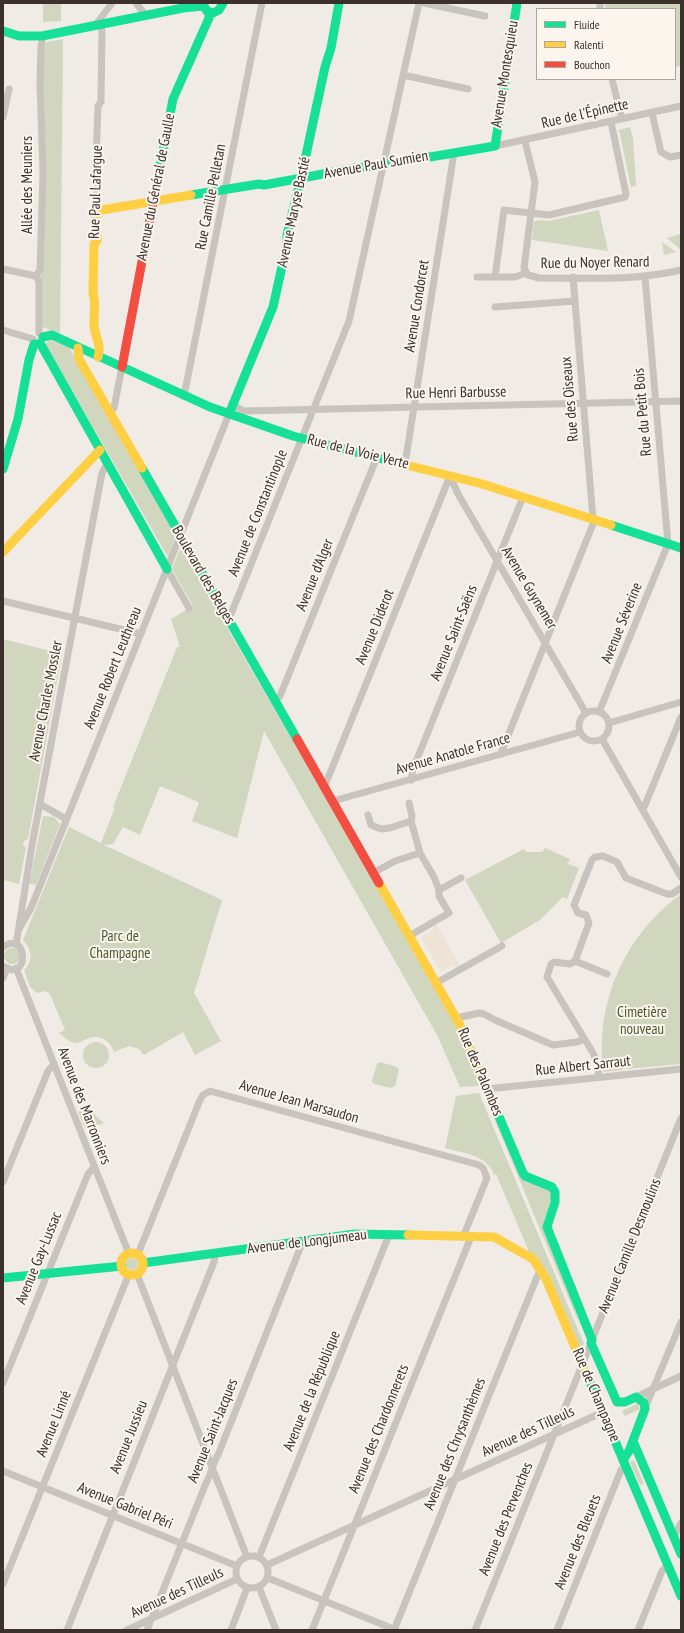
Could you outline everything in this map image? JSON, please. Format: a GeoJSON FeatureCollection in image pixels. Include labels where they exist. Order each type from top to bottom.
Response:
{"type":"FeatureCollection","features":[{"type":"Feature","properties":{"kind":"street"},"geometry":{"type":"LineString","coordinates":[[99,24],[112,3]]}},
{"type":"Feature","properties":{"kind":"street"},"geometry":{"type":"LineString","coordinates":[[136,3],[143,12]]}},
{"type":"Feature","properties":{"kind":"street"},"geometry":{"type":"LineString","coordinates":[[99,24],[184,3]]}},
{"type":"Feature","properties":{"kind":"street"},"geometry":{"type":"LineString","coordinates":[[3,31],[15,35],[43,36],[183,8],[205,7],[219,10],[223,3]]}},
{"type":"Feature","properties":{"kind":"street","name":"Rue Camille Pelletan"},"geometry":{"type":"LineString","coordinates":[[184,396],[262,3]]}},
{"type":"Feature","properties":{"kind":"street","name":"Avenue Maryse Bastié"},"geometry":{"type":"LineString","coordinates":[[231,410],[255,353],[261,333],[266,327],[273,307],[287,244],[287,235],[325,67],[332,48],[331,41],[339,3]]}},
{"type":"Feature","properties":{"kind":"street","name":"Avenue de Constantinople"},"geometry":{"type":"LineString","coordinates":[[227,618],[231,614],[349,321],[419,3]]}},
{"type":"Feature","properties":{"kind":"street"},"geometry":{"type":"LineString","coordinates":[[424,3],[485,16]]}},
{"type":"Feature","properties":{"kind":"street","name":"Avenue Montesquieu"},"geometry":{"type":"LineString","coordinates":[[495,146],[517,3]]}},
{"type":"Feature","properties":{"kind":"street","name":"Avenue du Général de Gaulle"},"geometry":{"type":"LineString","coordinates":[[122,367],[173,99],[209,18],[205,7]]}},
{"type":"Feature","properties":{"kind":"street"},"geometry":{"type":"LineString","coordinates":[[3,24],[15,35]]}},
{"type":"Feature","properties":{"kind":"street","name":"Rue Paul Lafargue"},"geometry":{"type":"LineString","coordinates":[[98,357],[101,349],[94,326],[95,298],[93,294],[94,244],[97,241],[96,211],[98,180],[96,162],[98,106],[101,102],[102,32],[99,24]]}},
{"type":"Feature","properties":{"kind":"street","name":"Allée des Meuniers"},"geometry":{"type":"LineString","coordinates":[[38,339],[39,282],[36,276],[40,270],[43,172],[41,166],[42,118],[40,84],[41,46],[43,36]]}},
{"type":"Feature","properties":{"kind":"street"},"geometry":{"type":"LineString","coordinates":[[403,74],[468,89]]}},
{"type":"Feature","properties":{"kind":"street"},"geometry":{"type":"LineString","coordinates":[[612,80],[622,119]]}},
{"type":"Feature","properties":{"kind":"street"},"geometry":{"type":"LineString","coordinates":[[3,116],[9,89]]}},
{"type":"Feature","properties":{"kind":"street","name":"Rue de l'Épinette"},"geometry":{"type":"LineString","coordinates":[[495,146],[525,141],[681,106]]}},
{"type":"Feature","properties":{"kind":"street"},"geometry":{"type":"LineString","coordinates":[[652,113],[661,152],[670,157],[681,155]]}},
{"type":"Feature","properties":{"kind":"street"},"geometry":{"type":"LineString","coordinates":[[495,277],[504,210],[549,215],[625,197],[626,194],[611,122]]}},
{"type":"Feature","properties":{"kind":"street","name":"Rue du Noyer Renard"},"geometry":{"type":"LineString","coordinates":[[525,141],[535,182],[524,268],[526,273],[534,278],[629,278],[645,277],[681,270]]}},
{"type":"Feature","properties":{"kind":"street","name":"Avenue Paul Sumien"},"geometry":{"type":"LineString","coordinates":[[96,211],[259,184],[264,185],[302,173],[384,164],[424,156],[454,153],[495,146]]}},
{"type":"Feature","properties":{"kind":"street","name":"Avenue Condorcet"},"geometry":{"type":"LineString","coordinates":[[405,464],[454,153]]}},
{"type":"Feature","properties":{"kind":"street"},"geometry":{"type":"LineString","coordinates":[[3,269],[36,276]]}},
{"type":"Feature","properties":{"kind":"street"},"geometry":{"type":"LineString","coordinates":[[476,277],[515,277],[526,273]]}},
{"type":"Feature","properties":{"kind":"street","name":"Rue des Oiseaux"},"geometry":{"type":"LineString","coordinates":[[573,277],[594,519]]}},
{"type":"Feature","properties":{"kind":"street","name":"Rue du Petit Bois"},"geometry":{"type":"LineString","coordinates":[[645,277],[668,544]]}},
{"type":"Feature","properties":{"kind":"street"},"geometry":{"type":"LineString","coordinates":[[495,307],[575,301]]}},
{"type":"Feature","properties":{"kind":"street"},"geometry":{"type":"LineString","coordinates":[[3,330],[38,339],[29,360],[18,419],[3,469]]}},
{"type":"Feature","properties":{"kind":"street","name":"Rue de la Voie Verte"},"geometry":{"type":"LineString","coordinates":[[38,339],[52,335],[184,396],[231,410],[303,438],[450,476],[523,497],[681,548]]}},
{"type":"Feature","properties":{"kind":"street","name":"Boulevard des Belges"},"geometry":{"type":"LineString","coordinates":[[38,339],[189,608]]}},
{"type":"Feature","properties":{"kind":"street","name":"Boulevard des Belges"},"geometry":{"type":"LineString","coordinates":[[78,348],[79,359],[333,801]]}},
{"type":"Feature","properties":{"kind":"street"},"geometry":{"type":"LineString","coordinates":[[109,410],[114,408],[122,367]]}},
{"type":"Feature","properties":{"kind":"street","name":"Rue Henri Barbusse"},"geometry":{"type":"LineString","coordinates":[[231,410],[244,411],[681,402]]}},
{"type":"Feature","properties":{"kind":"street","name":"Avenue Robert Leuthreau"},"geometry":{"type":"LineString","coordinates":[[19,929],[31,908],[231,410]]}},
{"type":"Feature","properties":{"kind":"street"},"geometry":{"type":"LineString","coordinates":[[3,552],[100,450]]}},
{"type":"Feature","properties":{"kind":"street","name":"Avenue d'Alger"},"geometry":{"type":"LineString","coordinates":[[275,702],[283,688],[377,457]]}},
{"type":"Feature","properties":{"kind":"street","name":"Avenue Charles Mossler"},"geometry":{"type":"LineString","coordinates":[[16,945],[21,904],[102,473],[107,464]]}},
{"type":"Feature","properties":{"kind":"street","name":"Avenue Guynemer"},"geometry":{"type":"LineString","coordinates":[[450,476],[458,494],[586,713]]}},
{"type":"Feature","properties":{"kind":"street","name":"Avenue Diderot"},"geometry":{"type":"LineString","coordinates":[[323,786],[332,769],[450,476]]}},
{"type":"Feature","properties":{"kind":"street","name":"Avenue Saint-Saëns"},"geometry":{"type":"LineString","coordinates":[[411,780],[413,769],[523,497]]}},
{"type":"Feature","properties":{"kind":"street"},"geometry":{"type":"LineString","coordinates":[[501,753],[552,628],[594,519]]}},
{"type":"Feature","properties":{"kind":"street"},"geometry":{"type":"LineString","coordinates":[[668,544],[681,540]]}},
{"type":"Feature","properties":{"kind":"street","name":"Avenue Séverine"},"geometry":{"type":"LineString","coordinates":[[599,712],[668,544]]}},
{"type":"Feature","properties":{"kind":"street"},"geometry":{"type":"LineString","coordinates":[[3,601],[141,634]]}},
{"type":"Feature","properties":{"kind":"street"},"geometry":{"type":"LineString","coordinates":[[609,723],[681,702]]}},
{"type":"Feature","properties":{"kind":"street"},"geometry":{"type":"LineString","coordinates":[[593,711],[599,712],[605,716],[609,723],[608,732],[602,739],[591,741],[582,736],[579,723],[586,713],[593,711]]}},
{"type":"Feature","properties":{"kind":"street"},"geometry":{"type":"LineString","coordinates":[[643,810],[681,717]]}},
{"type":"Feature","properties":{"kind":"street","name":"Avenue Anatole France"},"geometry":{"type":"LineString","coordinates":[[333,801],[580,732]]}},
{"type":"Feature","properties":{"kind":"street"},"geometry":{"type":"LineString","coordinates":[[602,739],[681,877]]}},
{"type":"Feature","properties":{"kind":"street","name":"Rue des Palombes"},"geometry":{"type":"LineString","coordinates":[[333,801],[456,1018],[488,1089],[523,1173],[525,1176],[552,1187],[555,1190],[556,1198],[546,1222],[547,1227],[590,1344],[617,1402],[625,1402],[636,1397]]}},
{"type":"Feature","properties":{"kind":"street"},"geometry":{"type":"LineString","coordinates":[[409,803],[412,816],[411,821],[420,853],[439,890],[439,896],[449,913],[409,936]]}},
{"type":"Feature","properties":{"kind":"street"},"geometry":{"type":"LineString","coordinates":[[40,804],[66,819]]}},
{"type":"Feature","properties":{"kind":"street"},"geometry":{"type":"LineString","coordinates":[[368,815],[371,825],[381,829],[411,821]]}},
{"type":"Feature","properties":{"kind":"street"},"geometry":{"type":"LineString","coordinates":[[373,873],[395,861],[420,853]]}},
{"type":"Feature","properties":{"kind":"street"},"geometry":{"type":"LineString","coordinates":[[599,1077],[597,1062],[547,977],[551,964],[554,962],[570,964],[575,961],[589,923],[586,916],[578,913],[574,904],[592,860],[595,857],[603,856],[617,862],[626,878],[667,894],[672,894],[681,888]]}},
{"type":"Feature","properties":{"kind":"street"},"geometry":{"type":"LineString","coordinates":[[439,890],[461,878]]}},
{"type":"Feature","properties":{"kind":"street"},"geometry":{"type":"LineString","coordinates":[[3,978],[5,967],[16,968],[22,964],[24,956],[22,949],[16,945],[4,945]]}},
{"type":"Feature","properties":{"kind":"street"},"geometry":{"type":"LineString","coordinates":[[436,983],[502,946]]}},
{"type":"Feature","properties":{"kind":"street"},"geometry":{"type":"LineString","coordinates":[[575,961],[607,974]]}},
{"type":"Feature","properties":{"kind":"street","name":"Avenue des Marronniers"},"geometry":{"type":"LineString","coordinates":[[16,968],[94,1167],[133,1254]]}},
{"type":"Feature","properties":{"kind":"street"},"geometry":{"type":"LineString","coordinates":[[456,1018],[479,1013],[484,1014],[494,1020],[553,1045],[577,1042],[584,1039]]}},
{"type":"Feature","properties":{"kind":"street"},"geometry":{"type":"LineString","coordinates":[[3,1182],[48,1071],[54,1064]]}},
{"type":"Feature","properties":{"kind":"street","name":"Rue Albert Sarraut"},"geometry":{"type":"LineString","coordinates":[[488,1089],[681,1069]]}},
{"type":"Feature","properties":{"kind":"street","name":"Avenue Jean Marsaudon"},"geometry":{"type":"LineString","coordinates":[[133,1254],[200,1100],[203,1095],[210,1091],[479,1165],[483,1168],[487,1178],[467,1237]]}},
{"type":"Feature","properties":{"kind":"street","name":"Avenue Camille Desmoulins"},"geometry":{"type":"LineString","coordinates":[[590,1344],[681,1118]]}},
{"type":"Feature","properties":{"kind":"street","name":"Avenue Gay-Lussac"},"geometry":{"type":"LineString","coordinates":[[3,1383],[88,1174],[94,1167]]}},
{"type":"Feature","properties":{"kind":"street","name":"Avenue de Longjumeau"},"geometry":{"type":"LineString","coordinates":[[143,1263],[355,1234],[467,1237]]}},
{"type":"Feature","properties":{"kind":"street","name":"Avenue de la République"},"geometry":{"type":"LineString","coordinates":[[259,1557],[389,1235]]}},
{"type":"Feature","properties":{"kind":"street","name":"Rue de Champagne"},"geometry":{"type":"LineString","coordinates":[[467,1237],[494,1237],[528,1255],[536,1261],[541,1269],[583,1364],[681,1596]]}},
{"type":"Feature","properties":{"kind":"street","name":"Avenue des Chardonnerets"},"geometry":{"type":"LineString","coordinates":[[312,1630],[467,1237]]}},
{"type":"Feature","properties":{"kind":"street","name":"Avenue Saint-Jacques"},"geometry":{"type":"LineString","coordinates":[[147,1630],[300,1253],[303,1241]]}},
{"type":"Feature","properties":{"kind":"street"},"geometry":{"type":"LineString","coordinates":[[133,1254],[143,1263],[142,1269],[133,1274],[124,1271],[122,1266],[123,1258],[133,1254]]}},
{"type":"Feature","properties":{"kind":"street","name":"Avenue Jussieu"},"geometry":{"type":"LineString","coordinates":[[67,1630],[214,1262],[215,1254]]}},
{"type":"Feature","properties":{"kind":"street"},"geometry":{"type":"LineString","coordinates":[[3,1278],[122,1266]]}},
{"type":"Feature","properties":{"kind":"street","name":"Avenue des Chrysanthèmes"},"geometry":{"type":"LineString","coordinates":[[395,1630],[541,1269]]}},
{"type":"Feature","properties":{"kind":"street"},"geometry":{"type":"LineString","coordinates":[[133,1274],[172,1366],[247,1557]]}},
{"type":"Feature","properties":{"kind":"street","name":"Avenue Linné"},"geometry":{"type":"LineString","coordinates":[[3,1584],[42,1487],[133,1274]]}},
{"type":"Feature","properties":{"kind":"street"},"geometry":{"type":"LineString","coordinates":[[625,1463],[645,1409],[681,1322]]}},
{"type":"Feature","properties":{"kind":"street","name":"Avenue des Pervenches"},"geometry":{"type":"LineString","coordinates":[[475,1630],[590,1344]]}},
{"type":"Feature","properties":{"kind":"street"},"geometry":{"type":"LineString","coordinates":[[645,1409],[644,1403],[636,1397],[681,1376]]}},
{"type":"Feature","properties":{"kind":"street","name":"Avenue des Tilleuls"},"geometry":{"type":"LineString","coordinates":[[267,1565],[603,1412]]}},
{"type":"Feature","properties":{"kind":"street"},"geometry":{"type":"LineString","coordinates":[[633,1441],[681,1554]]}},
{"type":"Feature","properties":{"kind":"street","name":"Avenue des Bleuets"},"geometry":{"type":"LineString","coordinates":[[557,1630],[625,1463]]}},
{"type":"Feature","properties":{"kind":"street","name":"Avenue Gabriel Péri"},"geometry":{"type":"LineString","coordinates":[[3,1471],[237,1566]]}},
{"type":"Feature","properties":{"kind":"street"},"geometry":{"type":"LineString","coordinates":[[674,1537],[681,1523]]}},
{"type":"Feature","properties":{"kind":"street"},"geometry":{"type":"LineString","coordinates":[[247,1557],[259,1557],[267,1565],[268,1578],[259,1587],[247,1588],[242,1586],[237,1579],[237,1566],[247,1557]]}},
{"type":"Feature","properties":{"kind":"street"},"geometry":{"type":"LineString","coordinates":[[638,1630],[662,1571],[668,1566]]}},
{"type":"Feature","properties":{"kind":"street"},"geometry":{"type":"LineString","coordinates":[[268,1578],[395,1630]]}},
{"type":"Feature","properties":{"kind":"street","name":"Avenue des Tilleuls"},"geometry":{"type":"LineString","coordinates":[[127,1630],[237,1579]]}},
{"type":"Feature","properties":{"kind":"street"},"geometry":{"type":"LineString","coordinates":[[259,1587],[276,1630]]}},
{"type":"Feature","properties":{"kind":"street"},"geometry":{"type":"LineString","coordinates":[[230,1630],[247,1588]]}},
{"type":"Feature","properties":{"kind":"green space"},"geometry":{"type":"Polygon","coordinates":[[[43,3],[61,3],[61,21],[43,22],[43,3]]]}},
{"type":"Feature","properties":{"kind":"green space"},"geometry":{"type":"Polygon","coordinates":[[[604,3],[681,3],[681,66],[676,67],[676,8],[606,8],[604,3]]]}},
{"type":"Feature","properties":{"kind":"green space"},"geometry":{"type":"Polygon","coordinates":[[[63,39],[60,334],[40,326],[43,47],[47,42],[63,39]]]}},
{"type":"Feature","properties":{"kind":"green space"},"geometry":{"type":"Polygon","coordinates":[[[630,127],[633,139],[636,186],[631,187],[619,130],[630,127]]]}},
{"type":"Feature","properties":{"kind":"green space"},"geometry":{"type":"Polygon","coordinates":[[[599,210],[608,251],[532,240],[534,222],[538,220],[549,221],[599,210]]]}},
{"type":"Feature","properties":{"kind":"green space"},"geometry":{"type":"Polygon","coordinates":[[[681,234],[681,250],[667,238],[681,234]]]}},
{"type":"Feature","properties":{"kind":"green space"},"geometry":{"type":"Polygon","coordinates":[[[662,242],[676,252],[664,255],[662,242]]]}},
{"type":"Feature","properties":{"kind":"green space"},"geometry":{"type":"Polygon","coordinates":[[[50,340],[69,347],[176,535],[168,557],[45,344],[50,340]]]}},
{"type":"Feature","properties":{"kind":"green space","name":"Parc de Champagne"},"geometry":{"type":"Polygon","coordinates":[[[182,550],[454,1019],[481,1085],[480,1086],[460,1087],[437,1035],[264,731],[237,838],[192,821],[199,802],[160,786],[140,835],[123,827],[113,844],[104,845],[222,900],[194,993],[221,1041],[195,1055],[183,1032],[144,1055],[139,1049],[129,1046],[114,1052],[113,1048],[108,1042],[98,1037],[75,1043],[59,1033],[65,1030],[50,994],[45,991],[37,993],[30,987],[24,970],[29,963],[31,955],[23,940],[69,827],[101,843],[115,808],[113,807],[177,647],[180,647],[171,619],[193,606],[172,569],[179,551],[182,550]]]}},
{"type":"Feature","properties":{"kind":"green space"},"geometry":{"type":"Polygon","coordinates":[[[3,639],[62,654],[28,839],[24,841],[23,845],[26,848],[19,884],[3,880],[3,639]]]}},
{"type":"Feature","properties":{"kind":"green space"},"geometry":{"type":"Polygon","coordinates":[[[43,816],[54,817],[60,824],[36,885],[29,884],[43,816]]]}},
{"type":"Feature","properties":{"kind":"green space"},"geometry":{"type":"Polygon","coordinates":[[[545,848],[570,859],[568,864],[579,868],[567,899],[563,897],[540,920],[501,943],[465,880],[524,849],[526,852],[542,852],[545,848]]]}},
{"type":"Feature","properties":{"kind":"green space","name":"Cimetière nouveau"},"geometry":{"type":"Polygon","coordinates":[[[681,894],[681,1064],[627,1069],[625,1067],[622,1070],[603,1072],[602,1046],[604,1021],[609,996],[618,972],[629,950],[644,930],[661,911],[681,894]]]}},
{"type":"Feature","properties":{"kind":"green space"},"geometry":{"type":"Polygon","coordinates":[[[9,948],[15,948],[20,953],[18,962],[15,964],[9,964],[4,959],[4,953],[9,948]]]}},
{"type":"Feature","properties":{"kind":"green space"},"geometry":{"type":"Polygon","coordinates":[[[96,1042],[105,1046],[109,1055],[105,1064],[96,1068],[87,1064],[83,1055],[87,1046],[96,1042]]]}},
{"type":"Feature","properties":{"kind":"green space"},"geometry":{"type":"Polygon","coordinates":[[[380,1062],[397,1067],[399,1070],[395,1086],[391,1088],[374,1084],[372,1081],[377,1064],[380,1062]]]}},
{"type":"Feature","properties":{"kind":"green space"},"geometry":{"type":"Polygon","coordinates":[[[479,1093],[584,1344],[579,1347],[528,1251],[496,1174],[494,1175],[491,1168],[481,1159],[467,1153],[445,1148],[456,1096],[479,1093]]]}},
{"type":"Feature","properties":{"kind":"green space"},"geometry":{"type":"Polygon","coordinates":[[[488,1104],[520,1173],[553,1192],[544,1221],[581,1328],[488,1104]]]}},
{"type":"Feature","properties":{"kind":"green space"},"geometry":{"type":"Polygon","coordinates":[[[91,1107],[96,1116],[104,1123],[85,1129],[78,1111],[91,1107]]]}},
{"type":"Feature","properties":{"kind":"green space"},"geometry":{"type":"Polygon","coordinates":[[[134,1258],[137,1259],[137,1269],[130,1270],[127,1269],[126,1262],[127,1259],[134,1258]]]}},
{"type":"Feature","properties":{"kind":"green space"},"geometry":{"type":"Polygon","coordinates":[[[638,1403],[640,1409],[625,1416],[622,1411],[638,1403]]]}},
{"type":"Feature","properties":{"kind":"green space"},"geometry":{"type":"Polygon","coordinates":[[[634,1460],[644,1484],[640,1485],[630,1462],[634,1460]]]}},
{"type":"Feature","properties":{"kind":"shaded area"},"geometry":{"type":"Polygon","coordinates":[[[436,923],[460,966],[456,968],[453,964],[441,972],[421,937],[434,930],[432,926],[436,923]]]}},
{"type":"Feature","properties":{"kind":"traffic: fast"},"geometry":{"type":"LineString","coordinates":[[202,3],[207,11],[213,13],[219,10],[223,3]]}},
{"type":"Feature","properties":{"kind":"traffic: fast"},"geometry":{"type":"LineString","coordinates":[[303,169],[325,67],[331,48],[339,3]]}},
{"type":"Feature","properties":{"kind":"traffic: fast"},"geometry":{"type":"LineString","coordinates":[[191,195],[259,184],[264,185],[355,168],[378,166],[424,156],[430,157],[495,146],[517,3]]}},
{"type":"Feature","properties":{"kind":"traffic: fast"},"geometry":{"type":"LineString","coordinates":[[3,31],[19,36],[42,36],[183,8],[203,6]]}},
{"type":"Feature","properties":{"kind":"traffic: fast"},"geometry":{"type":"LineString","coordinates":[[158,177],[173,99],[209,18],[209,12]]}},
{"type":"Feature","properties":{"kind":"traffic: fast"},"geometry":{"type":"LineString","coordinates":[[229,414],[273,307],[287,244],[287,235],[301,178]]}},
{"type":"Feature","properties":{"kind":"traffic: fast"},"geometry":{"type":"LineString","coordinates":[[43,337],[52,335],[210,407],[293,436],[390,461]]}},
{"type":"Feature","properties":{"kind":"traffic: fast"},"geometry":{"type":"LineString","coordinates":[[40,343],[167,569]]}},
{"type":"Feature","properties":{"kind":"traffic: fast"},"geometry":{"type":"LineString","coordinates":[[3,469],[18,419],[29,360],[34,344]]}},
{"type":"Feature","properties":{"kind":"traffic: fast"},"geometry":{"type":"LineString","coordinates":[[142,468],[297,739]]}},
{"type":"Feature","properties":{"kind":"traffic: fast"},"geometry":{"type":"LineString","coordinates":[[611,525],[681,548]]}},
{"type":"Feature","properties":{"kind":"traffic: fast"},"geometry":{"type":"LineString","coordinates":[[483,1079],[523,1173],[525,1176],[552,1187],[555,1192],[555,1202],[547,1227],[592,1340],[591,1343],[617,1402],[625,1402],[636,1397],[644,1403],[645,1409],[629,1451],[623,1460]]}},
{"type":"Feature","properties":{"kind":"traffic: fast"},"geometry":{"type":"LineString","coordinates":[[143,1263],[355,1234],[408,1235]]}},
{"type":"Feature","properties":{"kind":"traffic: fast"},"geometry":{"type":"LineString","coordinates":[[3,1278],[122,1266]]}},
{"type":"Feature","properties":{"kind":"traffic: fast"},"geometry":{"type":"LineString","coordinates":[[586,1373],[681,1596]]}},
{"type":"Feature","properties":{"kind":"traffic: fast"},"geometry":{"type":"LineString","coordinates":[[633,1441],[681,1554]]}},
{"type":"Feature","properties":{"kind":"traffic: slow"},"geometry":{"type":"LineString","coordinates":[[98,357],[99,345],[94,326],[95,302],[93,294],[94,244],[97,241],[96,211],[191,195]]}},
{"type":"Feature","properties":{"kind":"traffic: slow"},"geometry":{"type":"LineString","coordinates":[[78,348],[79,359],[142,468]]}},
{"type":"Feature","properties":{"kind":"traffic: slow"},"geometry":{"type":"LineString","coordinates":[[3,552],[100,450]]}},
{"type":"Feature","properties":{"kind":"traffic: slow"},"geometry":{"type":"LineString","coordinates":[[390,461],[479,483],[611,525]]}},
{"type":"Feature","properties":{"kind":"traffic: slow"},"geometry":{"type":"LineString","coordinates":[[379,883],[460,1025],[483,1079]]}},
{"type":"Feature","properties":{"kind":"traffic: slow"},"geometry":{"type":"LineString","coordinates":[[408,1235],[494,1237],[533,1259],[546,1279],[586,1373]]}},
{"type":"Feature","properties":{"kind":"traffic: slow"},"geometry":{"type":"LineString","coordinates":[[132,1253],[140,1256],[143,1264],[140,1272],[132,1275],[124,1272],[121,1264],[124,1256],[132,1253]]}},
{"type":"Feature","properties":{"kind":"traffic: jam"},"geometry":{"type":"LineString","coordinates":[[122,367],[158,177]]}},
{"type":"Feature","properties":{"kind":"traffic: jam"},"geometry":{"type":"LineString","coordinates":[[297,739],[379,883]]}}]}
